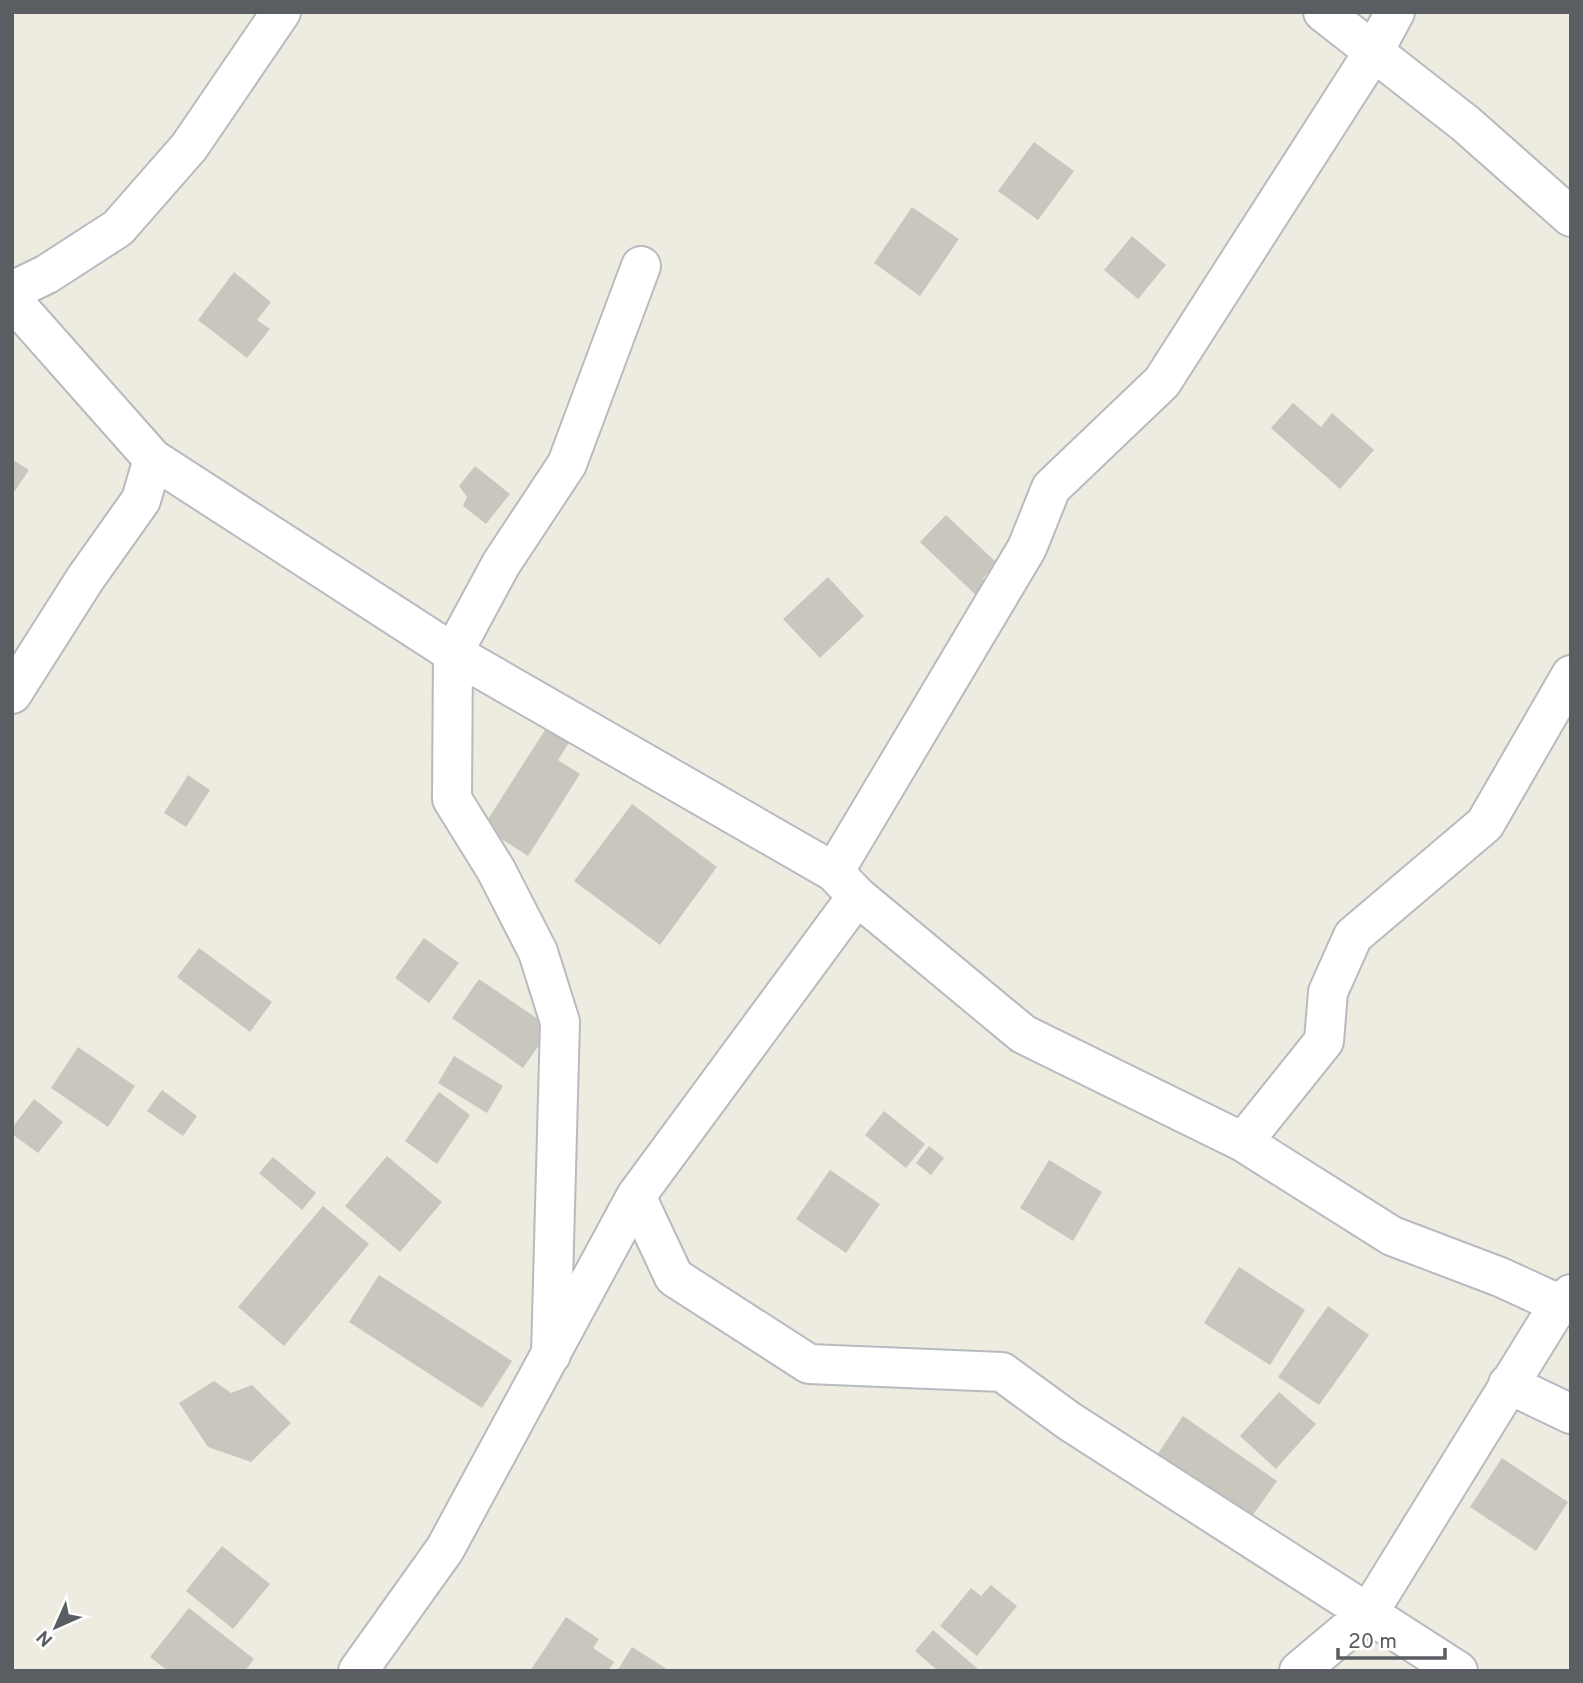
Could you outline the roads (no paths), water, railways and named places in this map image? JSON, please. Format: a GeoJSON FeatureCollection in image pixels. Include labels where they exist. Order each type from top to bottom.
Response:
{"type":"FeatureCollection","features":[{"type":"Feature","properties":{"kind":"street"},"geometry":{"type":"LineString","coordinates":[[12,291],[47,274],[118,228],[189,147],[281,12]]}},
{"type":"Feature","properties":{"kind":"street"},"geometry":{"type":"LineString","coordinates":[[1323,12],[1466,124],[1571,217]]}},
{"type":"Feature","properties":{"kind":"street"},"geometry":{"type":"LineString","coordinates":[[358,1671],[445,1549],[636,1196],[846,884],[1027,548],[1051,488],[1162,382],[1374,51],[1395,12]]}},
{"type":"Feature","properties":{"kind":"street"},"geometry":{"type":"LineString","coordinates":[[551,1355],[560,1022],[538,952],[496,870],[452,799],[453,653],[501,564],[567,464],[641,266]]}},
{"type":"Feature","properties":{"kind":"street"},"geometry":{"type":"LineString","coordinates":[[12,300],[153,460],[453,653],[846,884],[1023,1034],[1243,1142],[1392,1236],[1565,1299],[1508,1384],[1369,1612],[1299,1671]]}},
{"type":"Feature","properties":{"kind":"street"},"geometry":{"type":"LineString","coordinates":[[12,694],[85,579],[141,500],[153,460]]}},
{"type":"Feature","properties":{"kind":"street"},"geometry":{"type":"LineString","coordinates":[[1243,1142],[1324,1041],[1328,992],[1353,936],[1485,824],[1571,675]]}},
{"type":"Feature","properties":{"kind":"street"},"geometry":{"type":"LineString","coordinates":[[636,1196],[674,1277],[808,1364],[1002,1372],[1069,1421],[1458,1671]]}},
{"type":"Feature","properties":{"kind":"street"},"geometry":{"type":"LineString","coordinates":[[1508,1384],[1571,1414]]}}]}
